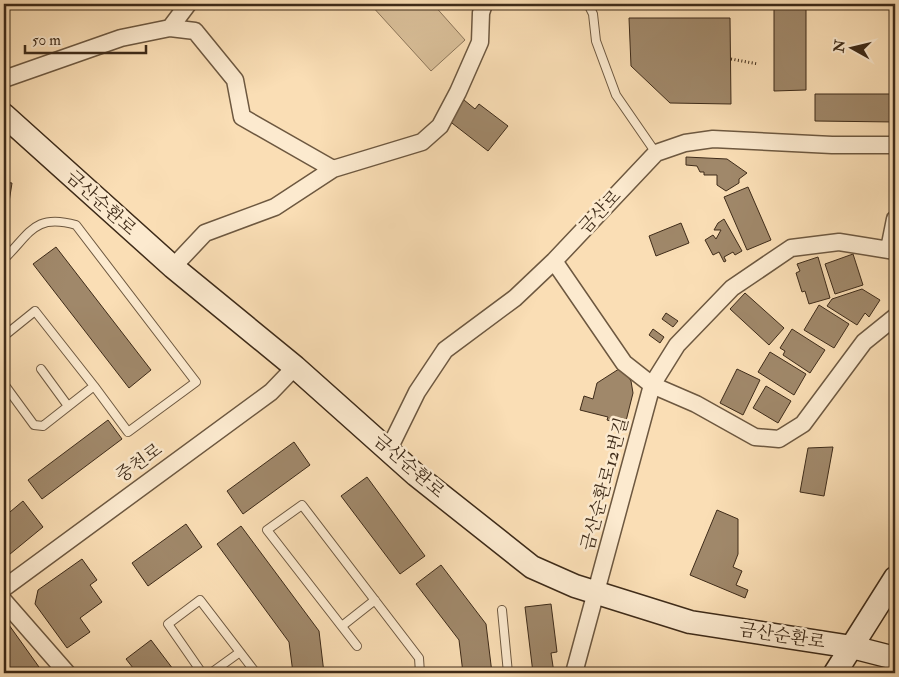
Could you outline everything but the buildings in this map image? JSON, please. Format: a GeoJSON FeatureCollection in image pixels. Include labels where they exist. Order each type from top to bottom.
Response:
{"type":"FeatureCollection","features":[{"type":"Feature","properties":{"kind":"street"},"geometry":{"type":"LineString","coordinates":[[170,28],[188,4]]}},
{"type":"Feature","properties":{"kind":"street"},"geometry":{"type":"LineString","coordinates":[[173,267],[205,233],[275,207],[333,169],[422,142],[440,126],[480,42],[481,13],[484,4]]}},
{"type":"Feature","properties":{"kind":"street"},"geometry":{"type":"LineString","coordinates":[[4,79],[121,38],[170,28],[195,31],[235,80],[242,117],[333,169]]}},
{"type":"Feature","properties":{"kind":"street","name":"금산순환로"},"geometry":{"type":"LineString","coordinates":[[4,115],[173,267],[295,367],[416,474],[532,567],[546,575],[690,622],[852,647],[895,658]]}},
{"type":"Feature","properties":{"kind":"street","name":"금산로"},"geometry":{"type":"LineString","coordinates":[[389,449],[418,392],[445,350],[515,298],[554,261],[656,154],[685,143],[713,139],[895,145]]}},
{"type":"Feature","properties":{"kind":"street"},"geometry":{"type":"LineString","coordinates":[[892,250],[895,219]]}},
{"type":"Feature","properties":{"kind":"street","name":"금산순환로12번길"},"geometry":{"type":"LineString","coordinates":[[574,673],[652,385],[677,345],[732,288],[791,248],[839,242],[892,250]]}},
{"type":"Feature","properties":{"kind":"street"},"geometry":{"type":"LineString","coordinates":[[554,261],[624,362],[652,385],[696,404],[755,437],[779,439],[804,424],[864,342],[895,317]]}},
{"type":"Feature","properties":{"kind":"street","name":"중천로"},"geometry":{"type":"LineString","coordinates":[[4,588],[271,392],[295,367]]}},
{"type":"Feature","properties":{"kind":"street"},"geometry":{"type":"LineString","coordinates":[[835,673],[895,578]]}},
{"type":"Feature","properties":{"kind":"street"},"geometry":{"type":"LineString","coordinates":[[4,601],[67,673]]}},
{"type":"Feature","properties":{"kind":"lane"},"geometry":{"type":"LineString","coordinates":[[588,4],[593,14],[596,41],[616,95],[656,154]]}},
{"type":"Feature","properties":{"kind":"lane"},"geometry":{"type":"LineString","coordinates":[[4,259],[29,232],[43,222],[61,221],[76,225],[196,382],[128,432],[35,311],[4,336]]}},
{"type":"Feature","properties":{"kind":"lane"},"geometry":{"type":"LineString","coordinates":[[41,369],[68,406]]}},
{"type":"Feature","properties":{"kind":"lane"},"geometry":{"type":"LineString","coordinates":[[4,384],[34,425],[43,426],[94,386]]}},
{"type":"Feature","properties":{"kind":"lane"},"geometry":{"type":"LineString","coordinates":[[357,646],[267,530],[302,505],[419,658],[420,673]]}},
{"type":"Feature","properties":{"kind":"lane"},"geometry":{"type":"LineString","coordinates":[[202,673],[168,624],[200,600],[256,673]]}},
{"type":"Feature","properties":{"kind":"lane"},"geometry":{"type":"LineString","coordinates":[[342,626],[375,600]]}},
{"type":"Feature","properties":{"kind":"lane"},"geometry":{"type":"LineString","coordinates":[[502,610],[508,673]]}},
{"type":"Feature","properties":{"kind":"lane"},"geometry":{"type":"LineString","coordinates":[[211,673],[240,652]]}},
{"type":"Feature","properties":{"kind":"path"},"geometry":{"type":"LineString","coordinates":[[731,59],[758,64]]}},
{"type":"Feature","properties":{"kind":"shaded area"},"geometry":{"type":"Polygon","coordinates":[[[433,4],[465,40],[431,71],[371,5],[433,4]]]}}]}
